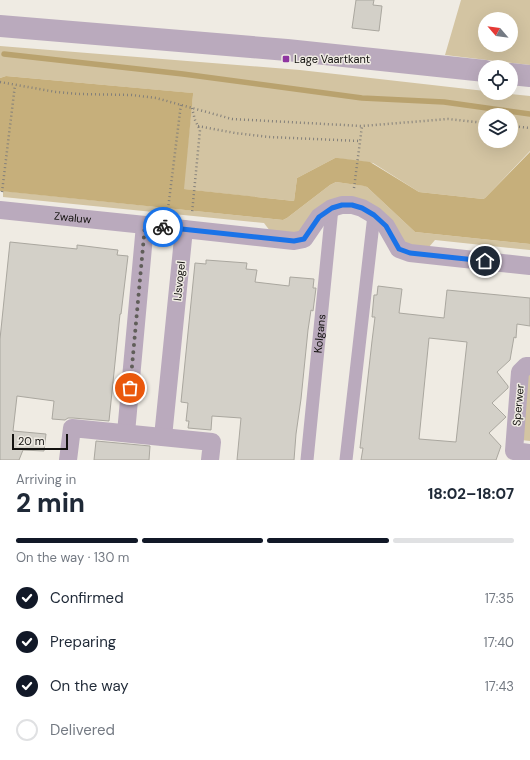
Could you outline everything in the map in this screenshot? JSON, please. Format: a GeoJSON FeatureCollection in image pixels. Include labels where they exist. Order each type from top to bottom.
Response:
{"type":"FeatureCollection","features":[{"type":"Feature","properties":{"kind":"street"},"geometry":{"type":"LineString","coordinates":[[0,26],[287,50],[478,70]]}},
{"type":"Feature","properties":{"kind":"street"},"geometry":{"type":"LineString","coordinates":[[518,75],[530,76]]}},
{"type":"Feature","properties":{"kind":"street"},"geometry":{"type":"LineString","coordinates":[[126,433],[145,225],[294,241],[304,239],[319,217],[332,208],[342,205],[352,205],[362,208],[374,215],[386,226],[399,249],[410,253],[530,266]]}},
{"type":"Feature","properties":{"kind":"street","name":"Kolgans"},"geometry":{"type":"LineString","coordinates":[[307,460],[332,208]]}},
{"type":"Feature","properties":{"kind":"street","name":"Zwaluw"},"geometry":{"type":"LineString","coordinates":[[0,210],[145,225]]}},
{"type":"Feature","properties":{"kind":"street"},"geometry":{"type":"LineString","coordinates":[[346,460],[374,215]]}},
{"type":"Feature","properties":{"kind":"street","name":"IJsvogel"},"geometry":{"type":"LineString","coordinates":[[163,437],[187,230]]}},
{"type":"Feature","properties":{"kind":"street","name":"Sperwer"},"geometry":{"type":"LineString","coordinates":[[515,454],[520,372],[526,366],[530,366]]}},
{"type":"Feature","properties":{"kind":"street"},"geometry":{"type":"LineString","coordinates":[[68,460],[72,428],[212,442],[210,460]]}},
{"type":"Feature","properties":{"kind":"path"},"geometry":{"type":"LineString","coordinates":[[0,82],[56,92],[132,95],[156,98],[232,118],[362,126],[448,119],[478,122]]}},
{"type":"Feature","properties":{"kind":"path"},"geometry":{"type":"LineString","coordinates":[[0,210],[15,85]]}},
{"type":"Feature","properties":{"kind":"path"},"geometry":{"type":"LineString","coordinates":[[166,227],[181,104]]}},
{"type":"Feature","properties":{"kind":"path"},"geometry":{"type":"LineString","coordinates":[[187,230],[200,130],[195,120],[192,108]]}},
{"type":"Feature","properties":{"kind":"path"},"geometry":{"type":"LineString","coordinates":[[198,126],[235,133],[269,137],[360,140]]}},
{"type":"Feature","properties":{"kind":"path"},"geometry":{"type":"LineString","coordinates":[[352,205],[362,126]]}},
{"type":"Feature","properties":{"kind":"path"},"geometry":{"type":"LineString","coordinates":[[518,127],[530,128]]}},
{"type":"Feature","properties":{"kind":"shaded area"},"geometry":{"type":"Polygon","coordinates":[[[461,0],[530,0],[530,65],[518,64],[518,60],[488,60],[445,55],[461,0]]]}},
{"type":"Feature","properties":{"kind":"shaded area"},"geometry":{"type":"Polygon","coordinates":[[[0,46],[300,70],[478,90],[478,100],[518,100],[518,95],[530,96],[530,151],[483,199],[419,192],[373,163],[335,158],[297,178],[294,201],[183,189],[192,93],[6,76],[0,78],[0,46]]]}},
{"type":"Feature","properties":{"kind":"shaded area"},"geometry":{"type":"Polygon","coordinates":[[[6,76],[193,93],[184,189],[294,201],[297,178],[335,158],[338,158],[370,162],[419,192],[483,199],[530,152],[530,244],[415,232],[367,187],[336,182],[283,220],[0,191],[0,78],[6,76]]]}},
{"type":"Feature","properties":{"kind":"shaded area"},"geometry":{"type":"Polygon","coordinates":[[[336,182],[367,187],[415,232],[530,244],[530,250],[435,240],[429,247],[406,245],[353,198],[301,233],[270,231],[264,223],[3,197],[3,191],[283,220],[336,182]]]}},
{"type":"Feature","properties":{"kind":"shaded area"},"geometry":{"type":"Polygon","coordinates":[[[528,371],[530,371],[530,441],[521,440],[528,371]]]}},
{"type":"Feature","properties":{"kind":"building"},"geometry":{"type":"Polygon","coordinates":[[[356,0],[374,0],[373,5],[382,6],[379,31],[352,28],[356,0]]]}},
{"type":"Feature","properties":{"kind":"building"},"geometry":{"type":"Polygon","coordinates":[[[10,242],[77,249],[77,245],[118,250],[117,255],[128,256],[120,314],[109,421],[73,418],[68,418],[65,420],[52,419],[54,401],[17,396],[13,431],[46,434],[44,451],[23,450],[19,460],[0,460],[0,339],[10,242]]]}},
{"type":"Feature","properties":{"kind":"building"},"geometry":{"type":"Polygon","coordinates":[[[206,260],[247,263],[246,269],[257,270],[255,282],[289,286],[290,277],[314,279],[313,288],[316,288],[313,311],[311,310],[308,330],[294,460],[237,460],[241,418],[212,416],[211,430],[188,428],[189,421],[186,421],[188,403],[181,402],[195,263],[206,264],[206,260]]]}},
{"type":"Feature","properties":{"kind":"building"},"geometry":{"type":"Polygon","coordinates":[[[378,286],[402,289],[399,313],[444,318],[447,290],[530,298],[530,326],[517,324],[516,338],[514,337],[510,360],[497,372],[508,388],[492,403],[506,417],[489,433],[501,446],[496,460],[361,460],[363,448],[360,448],[375,317],[372,317],[374,295],[377,295],[378,286]],[[429,338],[419,439],[456,442],[467,342],[429,338]]]}},
{"type":"Feature","properties":{"kind":"building"},"geometry":{"type":"Polygon","coordinates":[[[96,441],[150,446],[149,460],[94,460],[96,441]]]}},
{"type":"Feature","properties":{"kind":"waterway"},"geometry":{"type":"LineString","coordinates":[[4,54],[183,74],[362,98],[444,102],[530,114]]}},
{"type":"Feature","properties":{"kind":"way so far"},"geometry":{"type":"LineString","coordinates":[[130,388],[145,225],[163,227]]}},
{"type":"Feature","properties":{"kind":"place","name":"Lage Vaartkant"},"geometry":{"type":"Point","coordinates":[286,59]}},
{"type":"Feature","properties":{"kind":"route"},"geometry":{"type":"LineString","coordinates":[[163,227],[294,241],[304,239],[319,217],[332,208],[342,205],[352,205],[362,208],[374,215],[386,226],[399,249],[410,253],[485,261]]}}]}
